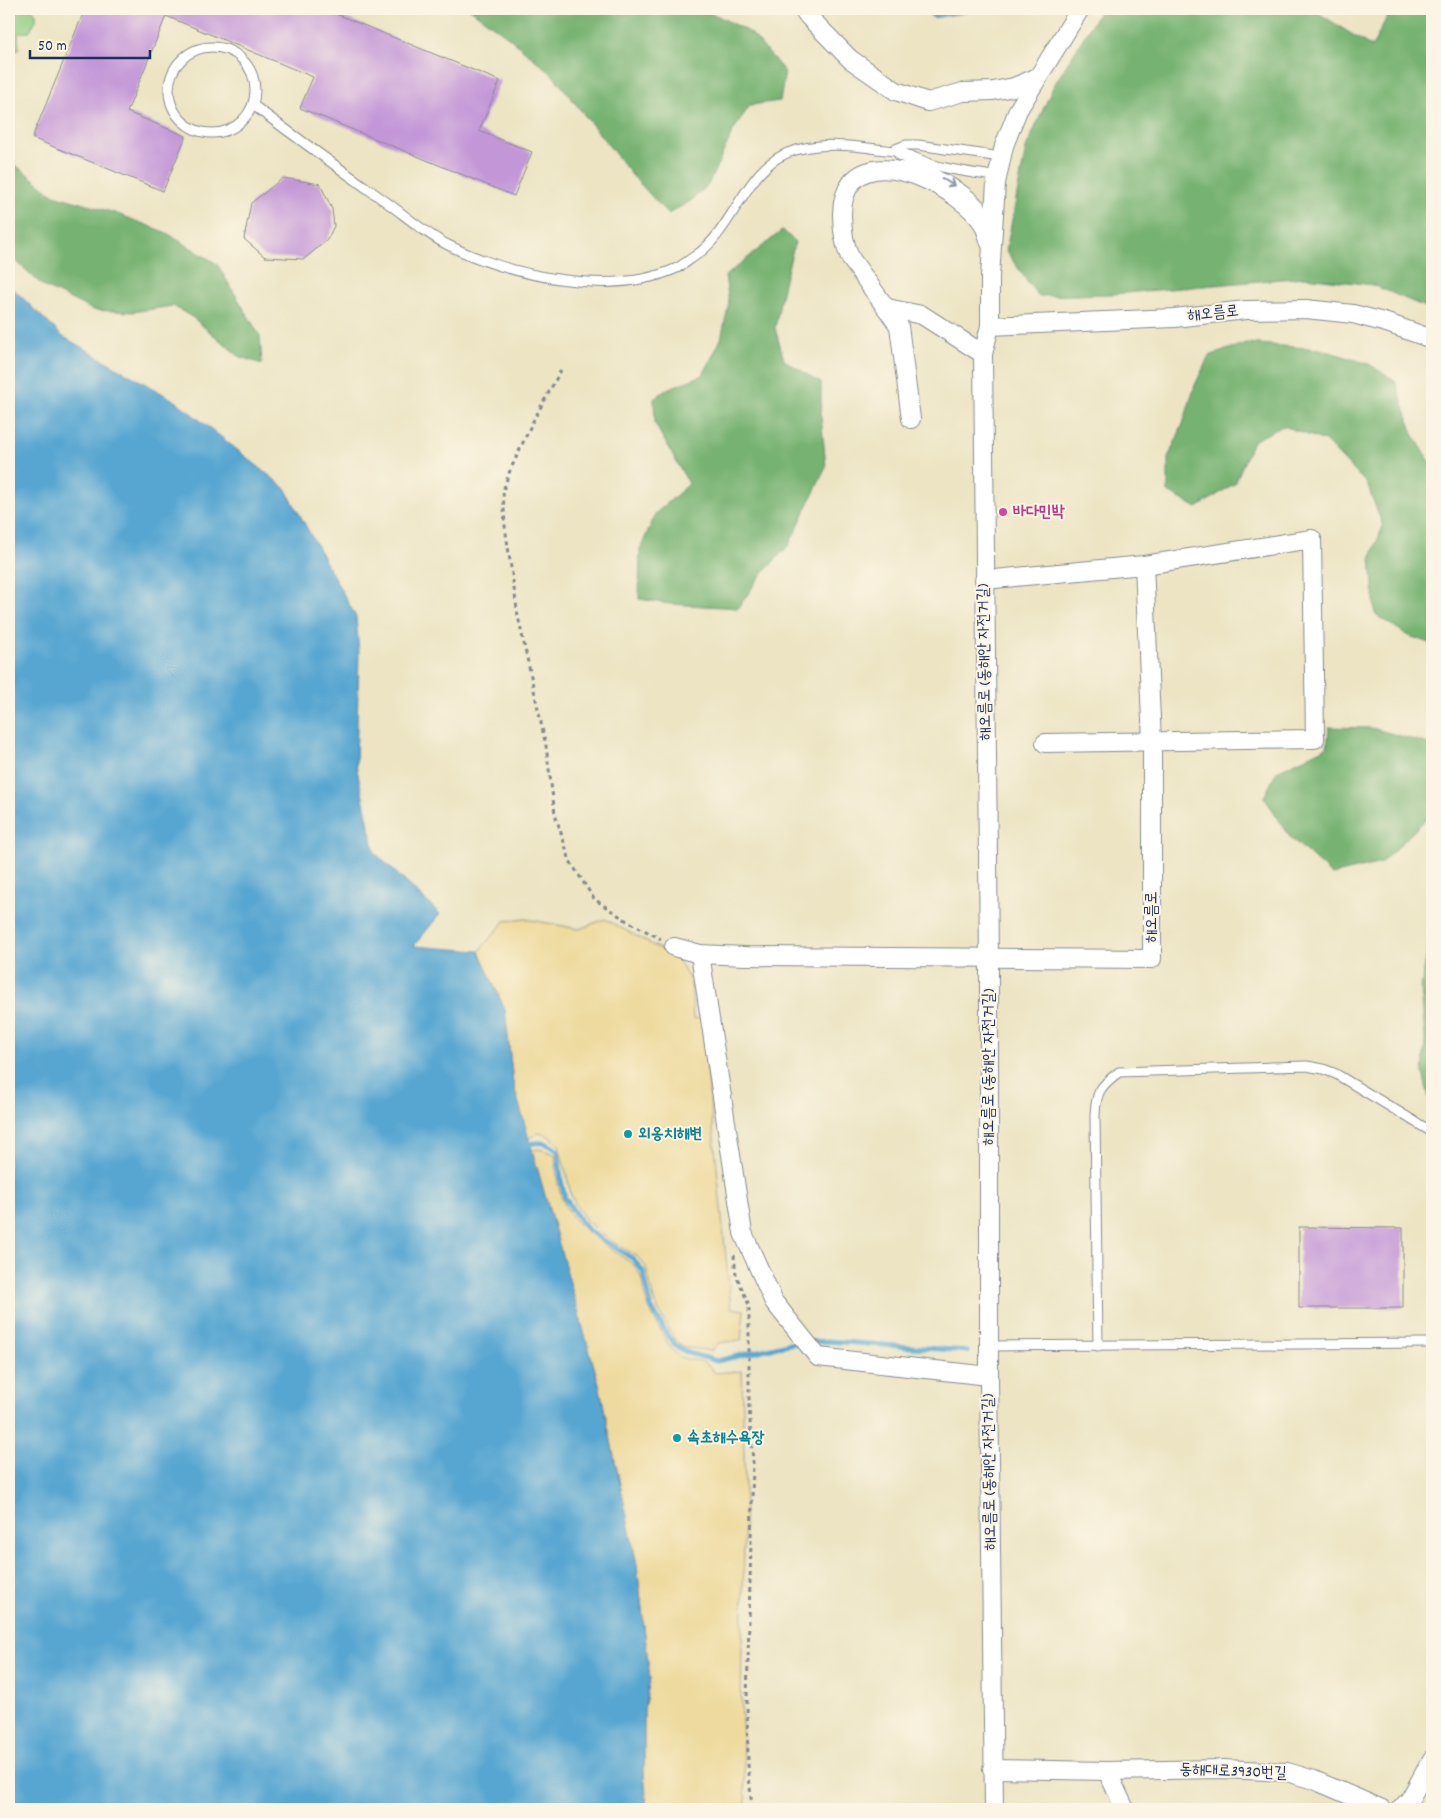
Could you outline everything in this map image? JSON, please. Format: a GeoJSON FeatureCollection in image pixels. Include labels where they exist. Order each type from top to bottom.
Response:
{"type":"FeatureCollection","features":[{"type":"Feature","properties":{"kind":"street"},"geometry":{"type":"LineString","coordinates":[[803,9],[850,59],[896,92],[928,102],[963,92],[993,92],[1014,87],[1038,77]]}},
{"type":"Feature","properties":{"kind":"street","name":"해오름로 (동해안 자전거길)"},"geometry":{"type":"LineString","coordinates":[[994,1809],[992,1769],[989,1376],[989,959],[982,354],[990,326],[992,240],[998,177],[1004,146],[1018,110],[1080,9]]}},
{"type":"Feature","properties":{"kind":"street"},"geometry":{"type":"LineString","coordinates":[[912,418],[899,326],[851,259],[847,250],[842,224],[844,196],[856,179],[876,169],[902,171],[917,176],[940,188],[970,209],[992,240]]}},
{"type":"Feature","properties":{"kind":"street"},"geometry":{"type":"LineString","coordinates":[[887,308],[922,315],[982,354]]}},
{"type":"Feature","properties":{"kind":"street","name":"해오름로"},"geometry":{"type":"LineString","coordinates":[[990,326],[1174,318],[1237,311],[1306,308],[1354,314],[1387,323],[1432,339]]}},
{"type":"Feature","properties":{"kind":"street"},"geometry":{"type":"LineString","coordinates":[[984,580],[1144,565],[1312,539],[1315,739],[1044,743]]}},
{"type":"Feature","properties":{"kind":"street"},"geometry":{"type":"LineString","coordinates":[[1144,565],[1152,742]]}},
{"type":"Feature","properties":{"kind":"street","name":"해오름로"},"geometry":{"type":"LineString","coordinates":[[989,959],[1152,959],[1152,742]]}},
{"type":"Feature","properties":{"kind":"street"},"geometry":{"type":"LineString","coordinates":[[674,947],[700,954],[989,959]]}},
{"type":"Feature","properties":{"kind":"street"},"geometry":{"type":"LineString","coordinates":[[700,954],[743,1233],[774,1302],[818,1357],[989,1376]]}},
{"type":"Feature","properties":{"kind":"street"},"geometry":{"type":"LineString","coordinates":[[1402,1809],[1410,1799],[1432,1759]]}},
{"type":"Feature","properties":{"kind":"street","name":"동해대로3930번길"},"geometry":{"type":"LineString","coordinates":[[992,1769],[1107,1771],[1224,1769],[1287,1772],[1314,1780],[1382,1809]]}},
{"type":"Feature","properties":{"kind":"street"},"geometry":{"type":"LineString","coordinates":[[1107,1771],[1126,1809]]}},
{"type":"Feature","properties":{"kind":"lane"},"geometry":{"type":"LineString","coordinates":[[209,46],[223,48],[237,53],[247,64],[254,76],[256,91],[253,105],[246,118],[236,127],[222,132],[208,133],[194,130],[182,122],[174,110],[169,97],[169,83],[174,69],[182,58],[194,50],[209,46]]}},
{"type":"Feature","properties":{"kind":"lane"},"geometry":{"type":"LineString","coordinates":[[253,105],[311,149],[447,245],[505,268],[529,275],[577,281],[626,281],[651,277],[678,268],[699,253],[718,233],[754,179],[770,162],[794,150],[820,145],[855,146],[902,153],[934,165],[998,177]]}},
{"type":"Feature","properties":{"kind":"lane"},"geometry":{"type":"LineString","coordinates":[[890,151],[906,145],[918,145],[1002,157]]}},
{"type":"Feature","properties":{"kind":"lane"},"geometry":{"type":"LineString","coordinates":[[890,151],[948,182],[971,197],[988,215],[992,240]]}},
{"type":"Feature","properties":{"kind":"lane"},"geometry":{"type":"LineString","coordinates":[[1098,1346],[1096,1097],[1100,1088],[1119,1072],[1306,1066],[1323,1069],[1336,1074],[1432,1132]]}},
{"type":"Feature","properties":{"kind":"lane"},"geometry":{"type":"LineString","coordinates":[[989,1346],[1432,1343]]}},
{"type":"Feature","properties":{"kind":"path"},"geometry":{"type":"LineString","coordinates":[[450,9],[457,9]]}},
{"type":"Feature","properties":{"kind":"path"},"geometry":{"type":"LineString","coordinates":[[561,370],[508,473],[503,491],[505,526],[518,616],[546,746],[555,814],[570,861],[594,899],[627,921],[674,947]]}},
{"type":"Feature","properties":{"kind":"path"},"geometry":{"type":"LineString","coordinates":[[749,1325],[749,1407],[753,1462],[747,1700],[748,1764],[752,1809]]}},
{"type":"Feature","properties":{"kind":"green space"},"geometry":{"type":"Polygon","coordinates":[[[9,9],[32,9],[36,14],[36,20],[29,32],[18,33],[19,49],[9,57],[9,9]]]}},
{"type":"Feature","properties":{"kind":"green space"},"geometry":{"type":"Polygon","coordinates":[[[470,9],[690,9],[716,15],[751,33],[785,72],[780,101],[750,105],[733,131],[708,185],[692,200],[668,214],[632,175],[552,74],[507,36],[470,9]]]}},
{"type":"Feature","properties":{"kind":"green space"},"geometry":{"type":"Polygon","coordinates":[[[1101,9],[1312,9],[1372,47],[1391,9],[1432,9],[1432,310],[1373,285],[1305,277],[1113,294],[1038,296],[1006,251],[1026,148],[1053,87],[1101,9]]]}},
{"type":"Feature","properties":{"kind":"green space"},"geometry":{"type":"Polygon","coordinates":[[[9,160],[54,195],[115,213],[167,233],[217,264],[260,336],[262,364],[240,357],[192,317],[173,306],[132,312],[93,310],[43,286],[9,254],[9,160]]]}},
{"type":"Feature","properties":{"kind":"green space"},"geometry":{"type":"Polygon","coordinates":[[[783,230],[795,242],[775,328],[784,360],[821,383],[821,416],[826,467],[789,545],[761,575],[738,608],[670,604],[639,599],[640,549],[656,513],[689,484],[655,424],[654,399],[667,389],[703,375],[721,339],[729,303],[725,276],[783,230]]]}},
{"type":"Feature","properties":{"kind":"green space"},"geometry":{"type":"Polygon","coordinates":[[[1246,343],[1320,349],[1369,364],[1395,381],[1413,434],[1432,465],[1432,644],[1409,636],[1375,614],[1371,557],[1383,526],[1367,484],[1325,441],[1283,426],[1253,441],[1235,483],[1197,508],[1168,492],[1168,458],[1183,424],[1195,385],[1209,356],[1246,343]]]}},
{"type":"Feature","properties":{"kind":"green space"},"geometry":{"type":"Polygon","coordinates":[[[1329,727],[1372,728],[1432,745],[1432,809],[1423,822],[1381,863],[1332,875],[1291,838],[1264,797],[1277,771],[1327,747],[1329,727]]]}},
{"type":"Feature","properties":{"kind":"green space"},"geometry":{"type":"Polygon","coordinates":[[[1432,943],[1432,1105],[1423,1073],[1425,1039],[1421,988],[1428,946],[1432,943]]]}},
{"type":"Feature","properties":{"kind":"sand","name":"외옹치해변"},"geometry":{"type":"Polygon","coordinates":[[[526,919],[579,929],[605,919],[678,959],[691,983],[693,1019],[702,1018],[731,1308],[744,1310],[741,1340],[718,1343],[711,1351],[683,1347],[676,1341],[655,1304],[646,1267],[637,1256],[613,1242],[587,1221],[579,1210],[572,1198],[559,1145],[547,1135],[538,1133],[528,1139],[513,1083],[505,1010],[479,951],[505,921],[526,919]]]}},
{"type":"Feature","properties":{"kind":"sand","name":"속초해수욕장"},"geometry":{"type":"Polygon","coordinates":[[[540,1149],[555,1154],[559,1190],[569,1213],[587,1231],[629,1262],[638,1271],[650,1310],[672,1350],[683,1358],[704,1363],[715,1373],[742,1371],[745,1492],[741,1698],[746,1809],[647,1809],[644,1773],[644,1709],[650,1679],[637,1565],[599,1384],[531,1150],[540,1149]]]}},
{"type":"Feature","properties":{"kind":"water"},"geometry":{"type":"Polygon","coordinates":[[[923,9],[973,9],[969,12],[933,18],[923,9]]]}},
{"type":"Feature","properties":{"kind":"water"},"geometry":{"type":"Polygon","coordinates":[[[9,285],[62,336],[177,402],[285,488],[356,617],[359,653],[356,765],[375,853],[440,914],[414,946],[479,951],[505,1010],[513,1083],[599,1384],[637,1565],[650,1679],[644,1709],[644,1773],[647,1809],[9,1809],[9,285]]]}},
{"type":"Feature","properties":{"kind":"building"},"geometry":{"type":"Polygon","coordinates":[[[85,9],[324,9],[500,81],[479,131],[532,152],[514,196],[300,108],[313,77],[166,16],[127,112],[186,136],[163,191],[32,138],[85,9]]]}},
{"type":"Feature","properties":{"kind":"building"},"geometry":{"type":"Polygon","coordinates":[[[283,178],[320,184],[332,209],[334,226],[327,240],[304,259],[265,257],[244,239],[251,203],[283,178]]]}},
{"type":"Feature","properties":{"kind":"building"},"geometry":{"type":"Polygon","coordinates":[[[1299,1227],[1403,1228],[1403,1308],[1299,1308],[1299,1227]]]}},
{"type":"Feature","properties":{"kind":"waterway"},"geometry":{"type":"LineString","coordinates":[[529,1144],[545,1143],[558,1151],[565,1198],[589,1231],[632,1258],[643,1271],[651,1307],[668,1336],[677,1347],[688,1353],[717,1361],[788,1344],[802,1343]]}},
{"type":"Feature","properties":{"kind":"waterway"},"geometry":{"type":"LineString","coordinates":[[810,1342],[828,1341],[967,1351]]}},
{"type":"Feature","properties":{"kind":"place","name":"바다민박"},"geometry":{"type":"Point","coordinates":[1003,512]}},
{"type":"Feature","properties":{"kind":"place","name":"외옹치해변"},"geometry":{"type":"Point","coordinates":[628,1134]}},
{"type":"Feature","properties":{"kind":"place","name":"속초해수욕장"},"geometry":{"type":"Point","coordinates":[677,1438]}}]}
